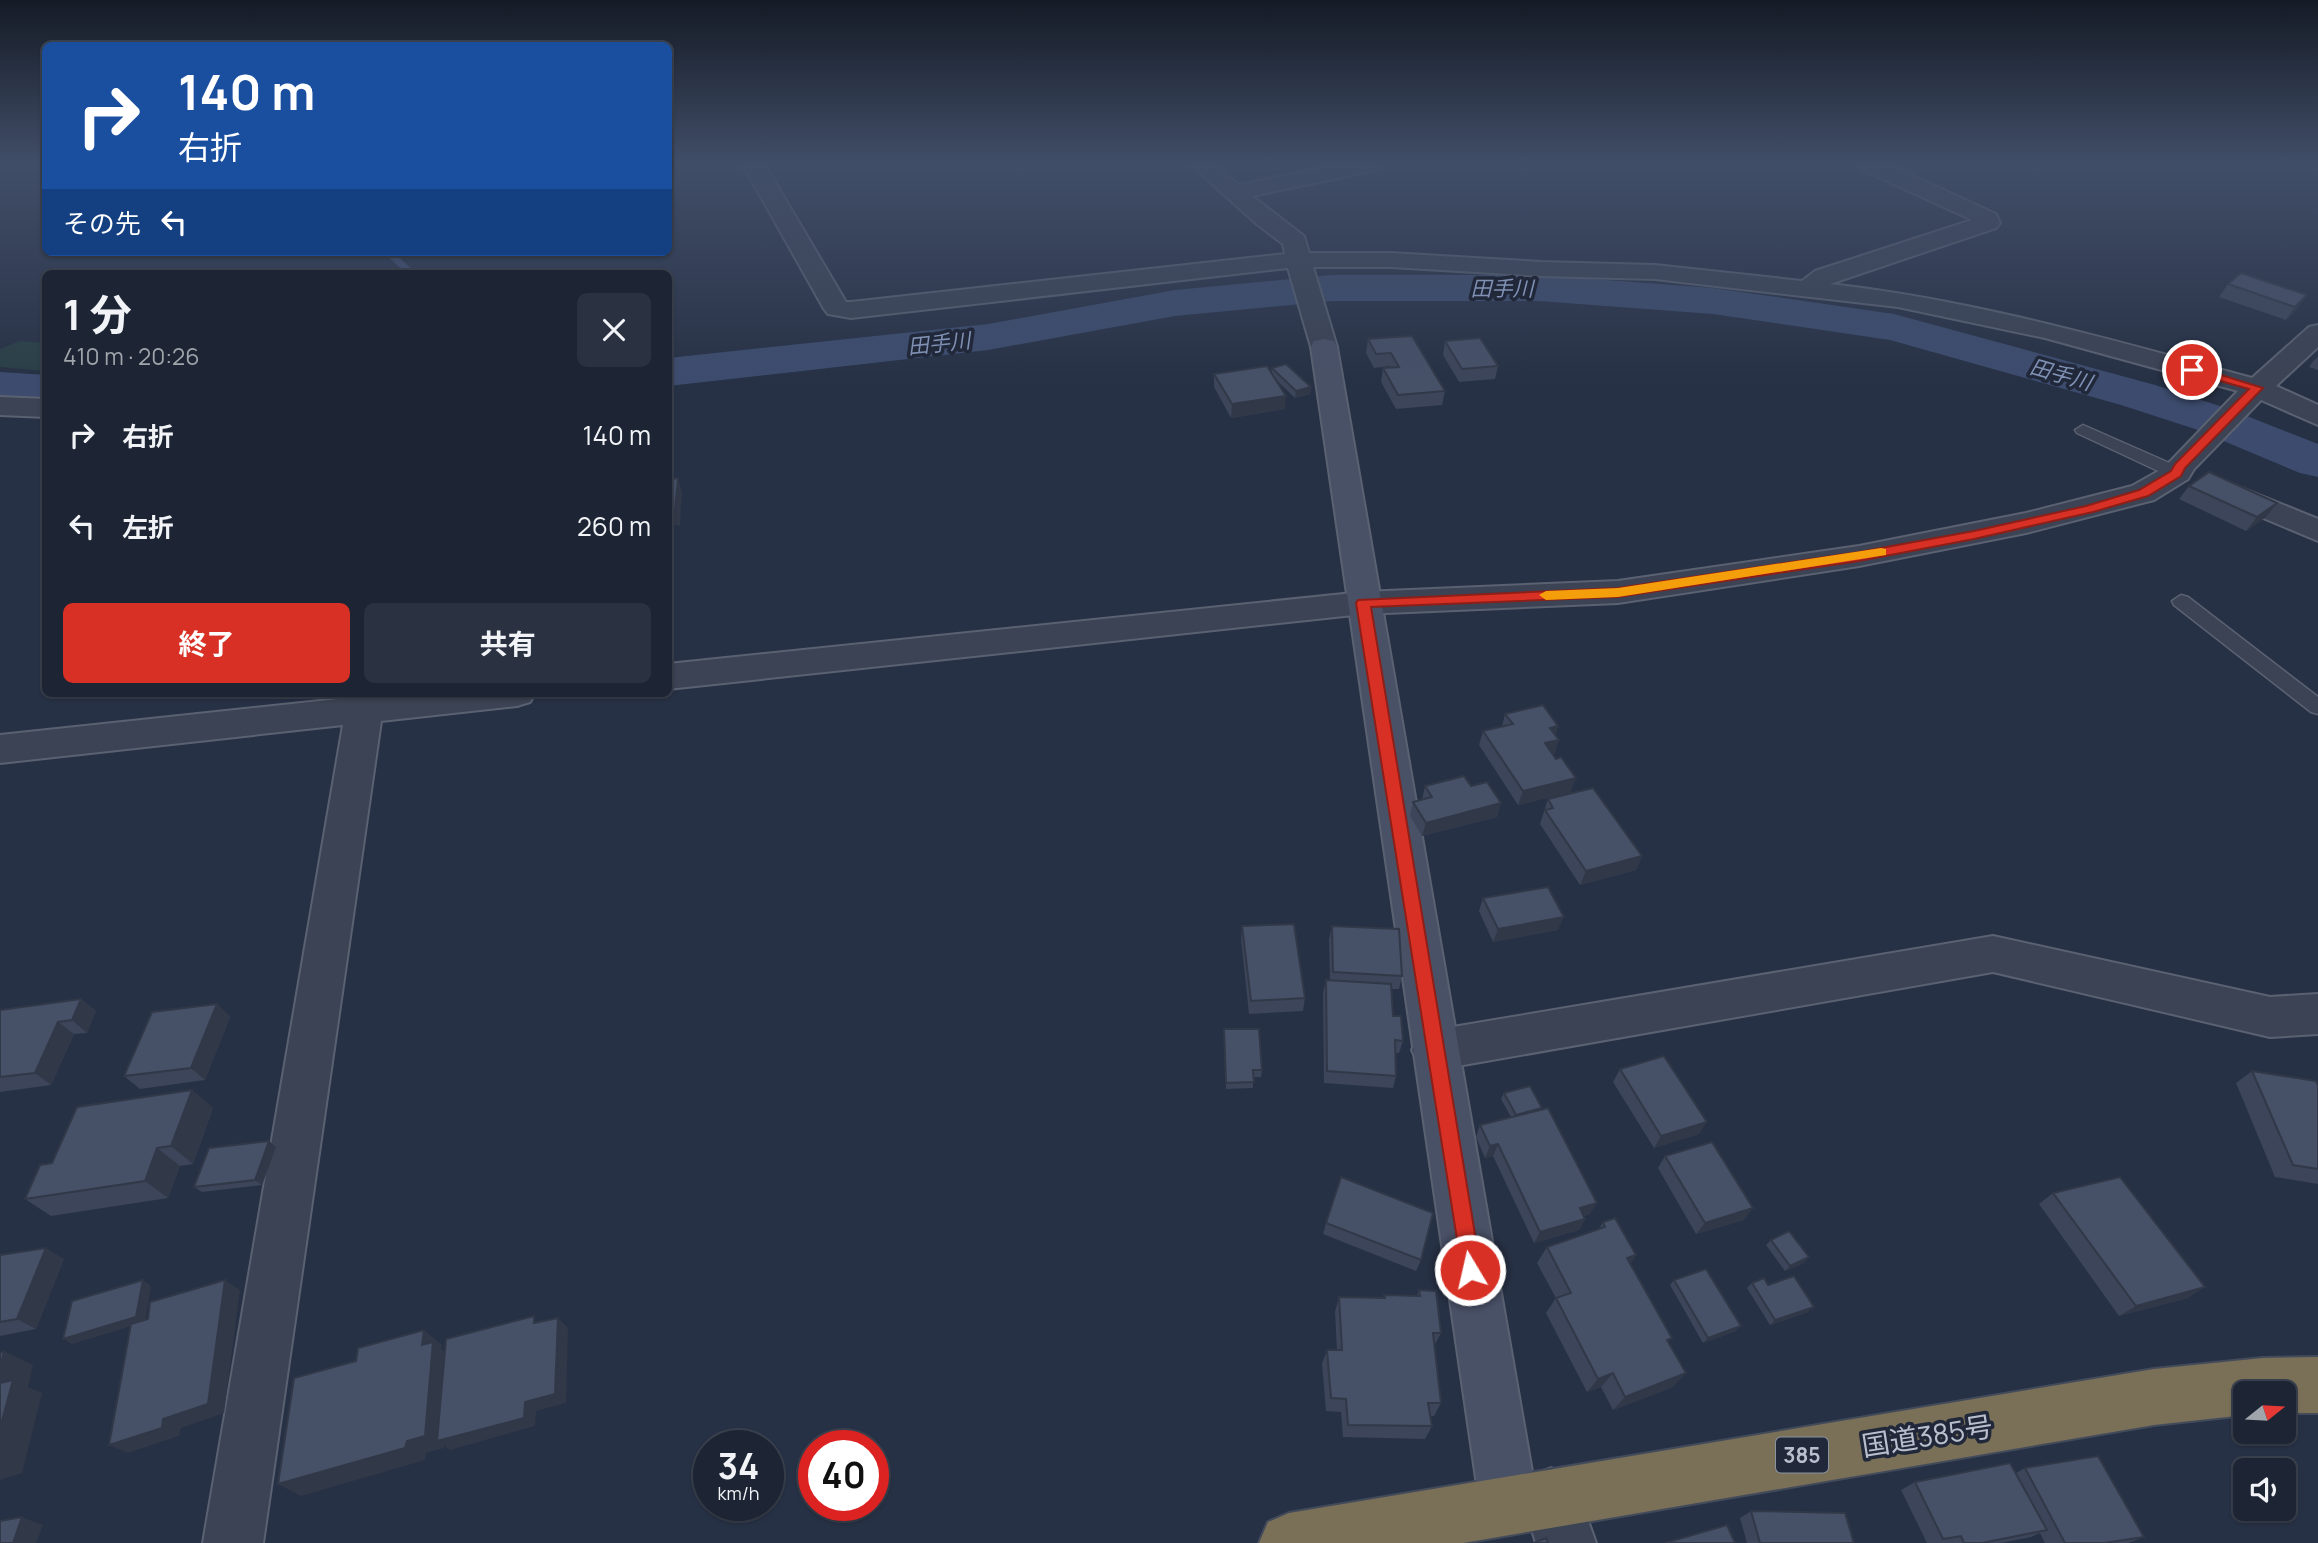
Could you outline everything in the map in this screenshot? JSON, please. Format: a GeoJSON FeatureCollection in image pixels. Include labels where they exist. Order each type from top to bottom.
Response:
{"type":"FeatureCollection","features":[{"type":"Feature","properties":{"kind":"highway","name":"国道385号"},"geometry":{"type":"LineString","coordinates":[[1289,1543],[1542,1515],[2154,1397],[2263,1386],[2318,1385]]}},
{"type":"Feature","properties":{"kind":"street"},"geometry":{"type":"LineString","coordinates":[[795,237],[836,309],[864,309],[1298,260],[1391,260],[1542,269],[1655,272],[1898,299],[2049,331],[2254,391],[2318,416]]}},
{"type":"Feature","properties":{"kind":"street"},"geometry":{"type":"LineString","coordinates":[[1290,237],[1295,241],[1298,260],[1324,347],[1435,1050],[1542,1515]]}},
{"type":"Feature","properties":{"kind":"street"},"geometry":{"type":"LineString","coordinates":[[1807,289],[1824,276],[1945,237]]}},
{"type":"Feature","properties":{"kind":"street"},"geometry":{"type":"LineString","coordinates":[[672,677],[1363,603],[1618,592],[1859,556],[1974,535],[2089,509],[2143,493],[2178,470],[2254,391],[2318,333]]}},
{"type":"Feature","properties":{"kind":"street"},"geometry":{"type":"LineString","coordinates":[[0,406],[42,408]]}},
{"type":"Feature","properties":{"kind":"street"},"geometry":{"type":"LineString","coordinates":[[2178,470],[2318,531]]}},
{"type":"Feature","properties":{"kind":"street"},"geometry":{"type":"LineString","coordinates":[[0,749],[365,701],[441,697]]}},
{"type":"Feature","properties":{"kind":"street"},"geometry":{"type":"LineString","coordinates":[[233,1543],[365,701]]}},
{"type":"Feature","properties":{"kind":"street"},"geometry":{"type":"LineString","coordinates":[[1435,1050],[1993,954],[2270,1017],[2318,1014]]}},
{"type":"Feature","properties":{"kind":"lane"},"geometry":{"type":"LineString","coordinates":[[2083,430],[2178,470]]}},
{"type":"Feature","properties":{"kind":"lane"},"geometry":{"type":"LineString","coordinates":[[2181,601],[2318,707]]}},
{"type":"Feature","properties":{"kind":"green space"},"geometry":{"type":"Polygon","coordinates":[[[20,341],[42,343],[42,371],[0,367],[0,349],[20,341]]]}},
{"type":"Feature","properties":{"kind":"building"},"geometry":{"type":"Polygon","coordinates":[[[2241,273],[2307,295],[2295,307],[2228,284],[2241,273]]]}},
{"type":"Feature","properties":{"kind":"building"},"geometry":{"type":"Polygon","coordinates":[[[1412,336],[1445,391],[1398,395],[1383,368],[1399,367],[1391,353],[1376,354],[1368,339],[1412,336]]]}},
{"type":"Feature","properties":{"kind":"building"},"geometry":{"type":"Polygon","coordinates":[[[1480,338],[1498,366],[1462,369],[1445,341],[1480,338]]]}},
{"type":"Feature","properties":{"kind":"building"},"geometry":{"type":"Polygon","coordinates":[[[1286,364],[1311,387],[1296,391],[1272,368],[1286,364]]]}},
{"type":"Feature","properties":{"kind":"building"},"geometry":{"type":"Polygon","coordinates":[[[1267,366],[1286,396],[1232,404],[1214,374],[1267,366]]]}},
{"type":"Feature","properties":{"kind":"building"},"geometry":{"type":"Polygon","coordinates":[[[2209,472],[2277,503],[2257,517],[2189,486],[2209,472]]]}},
{"type":"Feature","properties":{"kind":"building"},"geometry":{"type":"Polygon","coordinates":[[[678,478],[675,511],[672,511],[672,479],[678,478]]]}},
{"type":"Feature","properties":{"kind":"building"},"geometry":{"type":"Polygon","coordinates":[[[1543,705],[1558,726],[1550,728],[1559,740],[1545,743],[1556,759],[1561,757],[1576,778],[1523,791],[1483,731],[1513,724],[1505,714],[1543,705]]]}},
{"type":"Feature","properties":{"kind":"building"},"geometry":{"type":"Polygon","coordinates":[[[1464,776],[1471,786],[1487,782],[1501,803],[1426,823],[1413,802],[1432,797],[1425,786],[1464,776]]]}},
{"type":"Feature","properties":{"kind":"building"},"geometry":{"type":"Polygon","coordinates":[[[1593,788],[1642,856],[1586,871],[1545,810],[1553,808],[1548,799],[1593,788]]]}},
{"type":"Feature","properties":{"kind":"building"},"geometry":{"type":"Polygon","coordinates":[[[1548,887],[1564,917],[1498,929],[1483,898],[1548,887]]]}},
{"type":"Feature","properties":{"kind":"building"},"geometry":{"type":"Polygon","coordinates":[[[1294,924],[1305,998],[1251,1001],[1242,926],[1294,924]]]}},
{"type":"Feature","properties":{"kind":"building"},"geometry":{"type":"Polygon","coordinates":[[[1332,926],[1399,929],[1402,976],[1333,972],[1332,926]]]}},
{"type":"Feature","properties":{"kind":"building"},"geometry":{"type":"Polygon","coordinates":[[[1326,980],[1391,984],[1393,1016],[1401,1016],[1403,1041],[1395,1040],[1396,1076],[1327,1071],[1326,980]]]}},
{"type":"Feature","properties":{"kind":"building"},"geometry":{"type":"Polygon","coordinates":[[[81,999],[72,1020],[58,1022],[35,1073],[0,1077],[0,1010],[81,999]]]}},
{"type":"Feature","properties":{"kind":"building"},"geometry":{"type":"Polygon","coordinates":[[[217,1004],[191,1068],[124,1076],[152,1012],[217,1004]]]}},
{"type":"Feature","properties":{"kind":"building"},"geometry":{"type":"Polygon","coordinates":[[[1224,1029],[1259,1029],[1262,1070],[1253,1070],[1254,1082],[1226,1083],[1224,1029]]]}},
{"type":"Feature","properties":{"kind":"building"},"geometry":{"type":"Polygon","coordinates":[[[1664,1056],[1707,1122],[1661,1136],[1620,1069],[1664,1056]]]}},
{"type":"Feature","properties":{"kind":"building"},"geometry":{"type":"Polygon","coordinates":[[[2252,1071],[2316,1081],[2318,1169],[2293,1165],[2252,1071]]]}},
{"type":"Feature","properties":{"kind":"building"},"geometry":{"type":"Polygon","coordinates":[[[1530,1086],[1542,1108],[1516,1115],[1504,1093],[1530,1086]]]}},
{"type":"Feature","properties":{"kind":"building"},"geometry":{"type":"Polygon","coordinates":[[[192,1090],[171,1146],[157,1148],[145,1181],[25,1199],[40,1165],[52,1163],[77,1107],[192,1090]]]}},
{"type":"Feature","properties":{"kind":"building"},"geometry":{"type":"Polygon","coordinates":[[[1548,1108],[1597,1203],[1580,1208],[1585,1219],[1540,1232],[1498,1144],[1490,1146],[1480,1125],[1548,1108]]]}},
{"type":"Feature","properties":{"kind":"building"},"geometry":{"type":"Polygon","coordinates":[[[269,1141],[255,1180],[194,1187],[209,1148],[269,1141]]]}},
{"type":"Feature","properties":{"kind":"building"},"geometry":{"type":"Polygon","coordinates":[[[1712,1142],[1753,1208],[1705,1223],[1665,1156],[1712,1142]]]}},
{"type":"Feature","properties":{"kind":"building"},"geometry":{"type":"Polygon","coordinates":[[[1341,1177],[1433,1213],[1421,1260],[1326,1223],[1341,1177]]]}},
{"type":"Feature","properties":{"kind":"building"},"geometry":{"type":"Polygon","coordinates":[[[2120,1177],[2205,1287],[2136,1306],[2053,1193],[2120,1177]]]}},
{"type":"Feature","properties":{"kind":"building"},"geometry":{"type":"Polygon","coordinates":[[[1615,1218],[1636,1255],[1627,1258],[1672,1338],[1667,1340],[1686,1373],[1625,1397],[1613,1373],[1598,1379],[1556,1298],[1571,1293],[1547,1247],[1605,1227],[1603,1222],[1615,1218]]]}},
{"type":"Feature","properties":{"kind":"building"},"geometry":{"type":"Polygon","coordinates":[[[1789,1231],[1809,1257],[1790,1266],[1771,1240],[1789,1231]]]}},
{"type":"Feature","properties":{"kind":"building"},"geometry":{"type":"Polygon","coordinates":[[[46,1248],[17,1319],[0,1322],[0,1255],[46,1248]]]}},
{"type":"Feature","properties":{"kind":"building"},"geometry":{"type":"Polygon","coordinates":[[[1706,1269],[1741,1326],[1708,1338],[1674,1280],[1706,1269]]]}},
{"type":"Feature","properties":{"kind":"building"},"geometry":{"type":"Polygon","coordinates":[[[1794,1276],[1814,1307],[1775,1320],[1752,1283],[1764,1278],[1768,1285],[1794,1276]]]}},
{"type":"Feature","properties":{"kind":"building"},"geometry":{"type":"Polygon","coordinates":[[[143,1280],[136,1317],[63,1339],[72,1301],[143,1280]]]}},
{"type":"Feature","properties":{"kind":"building"},"geometry":{"type":"Polygon","coordinates":[[[225,1280],[208,1404],[163,1419],[162,1428],[109,1445],[131,1324],[148,1319],[150,1302],[225,1280]]]}},
{"type":"Feature","properties":{"kind":"building"},"geometry":{"type":"Polygon","coordinates":[[[1419,1290],[1436,1291],[1441,1333],[1433,1333],[1441,1403],[1428,1403],[1432,1426],[1348,1425],[1346,1399],[1331,1398],[1327,1350],[1342,1350],[1339,1297],[1420,1296],[1419,1290]]]}},
{"type":"Feature","properties":{"kind":"building"},"geometry":{"type":"Polygon","coordinates":[[[534,1316],[534,1323],[558,1318],[555,1394],[525,1402],[524,1418],[437,1441],[446,1339],[534,1316]]]}},
{"type":"Feature","properties":{"kind":"building"},"geometry":{"type":"Polygon","coordinates":[[[424,1330],[422,1345],[433,1342],[425,1436],[407,1441],[405,1448],[278,1484],[294,1378],[356,1361],[358,1348],[424,1330]]]}},
{"type":"Feature","properties":{"kind":"building"},"geometry":{"type":"Polygon","coordinates":[[[13,1380],[0,1428],[0,1383],[13,1380]]]}},
{"type":"Feature","properties":{"kind":"building"},"geometry":{"type":"Polygon","coordinates":[[[2098,1456],[2144,1537],[2104,1543],[2065,1543],[2025,1468],[2098,1456]]]}},
{"type":"Feature","properties":{"kind":"building"},"geometry":{"type":"Polygon","coordinates":[[[2010,1463],[2047,1530],[1982,1543],[1964,1543],[1961,1536],[1943,1539],[1915,1482],[2010,1463]]]}},
{"type":"Feature","properties":{"kind":"building"},"geometry":{"type":"Polygon","coordinates":[[[1751,1511],[1845,1513],[1854,1543],[1760,1543],[1751,1511]]]}},
{"type":"Feature","properties":{"kind":"building"},"geometry":{"type":"Polygon","coordinates":[[[22,1517],[13,1543],[0,1543],[0,1521],[22,1517]]]}},
{"type":"Feature","properties":{"kind":"building"},"geometry":{"type":"Polygon","coordinates":[[[1727,1525],[1735,1543],[1665,1543],[1727,1525]]]}},
{"type":"Feature","properties":{"kind":"building"},"geometry":{"type":"Polygon","coordinates":[[[1546,1538],[1548,1543],[1534,1543],[1546,1538]]]}},
{"type":"Feature","properties":{"kind":"waterway"},"geometry":{"type":"LineString","coordinates":[[392,256],[408,270]]}},
{"type":"Feature","properties":{"kind":"waterway","name":"田手川"},"geometry":{"type":"LineString","coordinates":[[672,372],[988,337],[1175,303],[1332,288],[1539,288],[1713,301],[1894,327],[2138,395],[2212,419],[2318,462]]}},
{"type":"Feature","properties":{"kind":"waterway","name":"田手川"},"geometry":{"type":"LineString","coordinates":[[0,386],[42,389]]}},
{"type":"Feature","properties":{"kind":"slow traffic"},"geometry":{"type":"LineString","coordinates":[[1546,595],[1618,592],[1881,552]]}},
{"type":"Feature","properties":{"kind":"route"},"geometry":{"type":"LineString","coordinates":[[1470,1270],[1363,603],[1618,592],[1859,556],[1974,535],[2089,509],[2143,493],[2177,473],[2180,466],[2257,388],[2192,370]]}}]}
